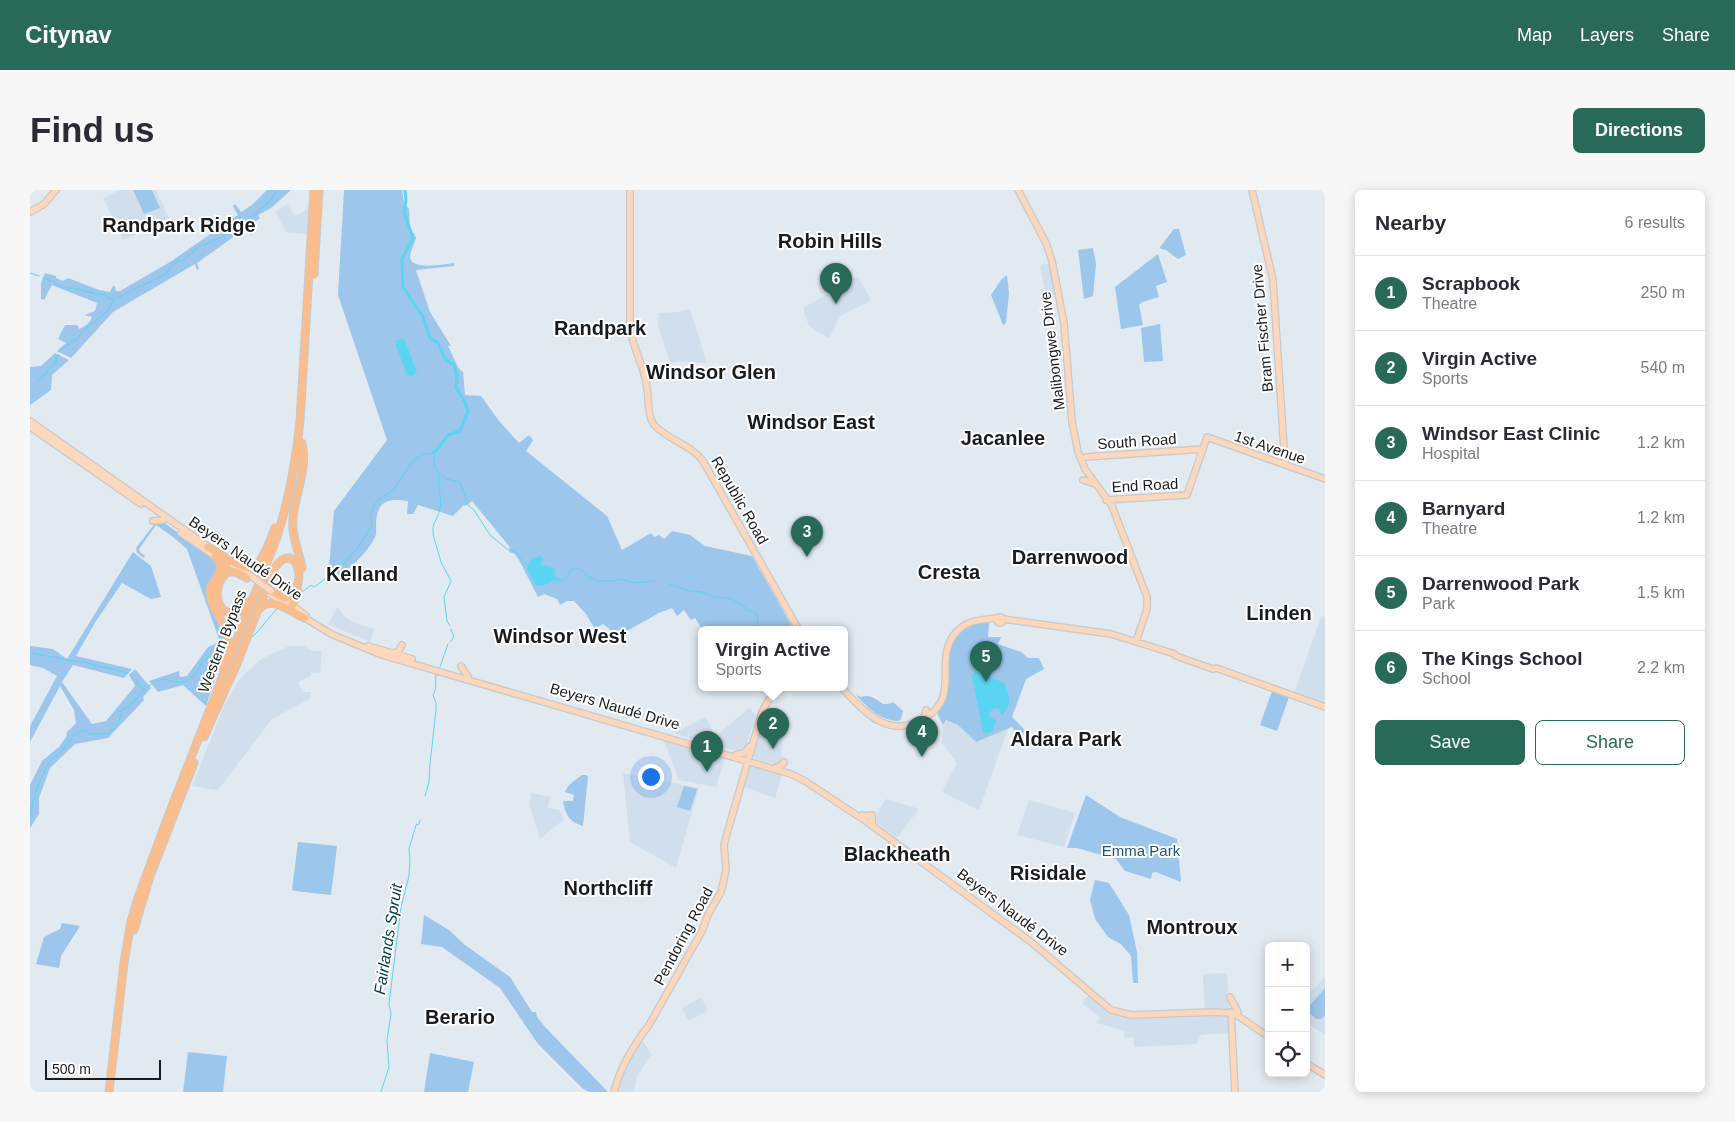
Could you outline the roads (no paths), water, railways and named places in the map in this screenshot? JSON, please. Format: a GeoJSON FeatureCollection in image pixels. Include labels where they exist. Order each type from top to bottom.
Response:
{"type":"FeatureCollection","features":[{"type":"Feature","properties":{"kind":"highway","name":"Western Bypass"},"geometry":{"type":"LineString","coordinates":[[114,1092],[128,965],[136,924],[150,876],[277,537],[292,481],[300,421],[314,190]]}},
{"type":"Feature","properties":{"kind":"highway","name":"Western Bypass"},"geometry":{"type":"LineString","coordinates":[[109,1092],[124,963],[131,921],[146,874],[284,529],[296,483],[302,443],[319,190]]}},
{"type":"Feature","properties":{"kind":"highway"},"geometry":{"type":"LineString","coordinates":[[292,607],[302,574],[294,538],[293,516],[302,474],[304,452],[302,443]]}},
{"type":"Feature","properties":{"kind":"highway"},"geometry":{"type":"LineString","coordinates":[[252,580],[232,571],[223,576],[218,585],[217,595],[220,605],[224,609],[235,613],[243,609],[247,604],[280,515],[288,486],[292,481]]}},
{"type":"Feature","properties":{"kind":"highway"},"geometry":{"type":"LineString","coordinates":[[208,547],[242,567],[256,567],[260,563],[273,534]]}},
{"type":"Feature","properties":{"kind":"highway"},"geometry":{"type":"LineString","coordinates":[[215,557],[221,566],[218,576]]}},
{"type":"Feature","properties":{"kind":"highway"},"geometry":{"type":"LineString","coordinates":[[202,736],[221,703],[276,565],[284,559],[294,561],[300,574],[293,595],[285,598],[269,591]]}},
{"type":"Feature","properties":{"kind":"highway"},"geometry":{"type":"LineString","coordinates":[[202,736],[228,647],[226,628],[210,596],[212,585],[228,563]]}},
{"type":"Feature","properties":{"kind":"highway"},"geometry":{"type":"LineString","coordinates":[[255,616],[261,607],[272,603],[278,604],[305,618]]}},
{"type":"Feature","properties":{"kind":"main road"},"geometry":{"type":"LineString","coordinates":[[30,210],[42,202],[52,190]]}},
{"type":"Feature","properties":{"kind":"main road"},"geometry":{"type":"LineString","coordinates":[[30,210],[46,203],[56,190]]}},
{"type":"Feature","properties":{"kind":"main road","name":"Republic Road"},"geometry":{"type":"LineString","coordinates":[[629,190],[630,328],[632,342],[646,381],[651,419],[658,429],[695,452],[703,460],[796,626]]}},
{"type":"Feature","properties":{"kind":"main road","name":"Malibongwe Drive"},"geometry":{"type":"LineString","coordinates":[[1018,190],[1047,245],[1055,277],[1065,327],[1074,451],[1085,474],[1106,500]]}},
{"type":"Feature","properties":{"kind":"main road"},"geometry":{"type":"LineString","coordinates":[[1248,198],[1252,190]]}},
{"type":"Feature","properties":{"kind":"main road","name":"Bram Fischer Drive"},"geometry":{"type":"LineString","coordinates":[[1252,190],[1273,280],[1285,465]]}},
{"type":"Feature","properties":{"kind":"main road"},"geometry":{"type":"LineString","coordinates":[[1065,327],[1067,337],[1072,341],[1067,350]]}},
{"type":"Feature","properties":{"kind":"main road","name":"Beyers Naudé Drive"},"geometry":{"type":"LineString","coordinates":[[30,422],[252,580],[332,631],[359,643],[390,653],[746,761],[781,766],[808,779],[862,816],[872,815],[872,824]]}},
{"type":"Feature","properties":{"kind":"main road","name":"Malibongwe Drive"},"geometry":{"type":"LineString","coordinates":[[1072,422],[1078,452],[1085,469],[1106,500]]}},
{"type":"Feature","properties":{"kind":"main road","name":"Beyers Naudé Drive"},"geometry":{"type":"LineString","coordinates":[[30,427],[215,557],[228,563]]}},
{"type":"Feature","properties":{"kind":"main road","name":"1st Avenue"},"geometry":{"type":"LineString","coordinates":[[1214,440],[1325,479]]}},
{"type":"Feature","properties":{"kind":"main road","name":"South Road"},"geometry":{"type":"LineString","coordinates":[[1080,466],[1082,458],[1204,443],[1214,440]]}},
{"type":"Feature","properties":{"kind":"main road","name":"End Road"},"geometry":{"type":"LineString","coordinates":[[1106,500],[1187,495],[1204,443]]}},
{"type":"Feature","properties":{"kind":"main road"},"geometry":{"type":"LineString","coordinates":[[1085,474],[1082,480],[1092,482]]}},
{"type":"Feature","properties":{"kind":"main road"},"geometry":{"type":"LineString","coordinates":[[1106,500],[1115,513],[1148,600],[1148,609],[1136,642]]}},
{"type":"Feature","properties":{"kind":"main road"},"geometry":{"type":"LineString","coordinates":[[153,521],[163,520]]}},
{"type":"Feature","properties":{"kind":"main road","name":"Beyers Naudé Drive"},"geometry":{"type":"LineString","coordinates":[[292,607],[305,618],[331,634],[382,655],[791,774],[872,824],[1031,942],[1111,1010],[1131,1015],[1220,1012],[1233,1014]]}},
{"type":"Feature","properties":{"kind":"main road"},"geometry":{"type":"LineString","coordinates":[[847,691],[875,719],[889,725],[903,726],[920,721],[932,713],[943,697],[947,650],[954,635],[972,621],[982,619],[1106,633],[1325,707]]}},
{"type":"Feature","properties":{"kind":"main road"},"geometry":{"type":"LineString","coordinates":[[390,653],[398,652],[402,645]]}},
{"type":"Feature","properties":{"kind":"main road"},"geometry":{"type":"LineString","coordinates":[[382,655],[394,660],[397,666]]}},
{"type":"Feature","properties":{"kind":"main road"},"geometry":{"type":"LineString","coordinates":[[452,672],[461,667],[468,677]]}},
{"type":"Feature","properties":{"kind":"main road"},"geometry":{"type":"LineString","coordinates":[[847,691],[870,712],[885,721],[905,723],[924,717],[941,696],[945,682]]}},
{"type":"Feature","properties":{"kind":"main road"},"geometry":{"type":"LineString","coordinates":[[772,691],[758,712],[750,749],[752,756],[746,761],[744,753],[750,749],[765,705],[777,691]]}},
{"type":"Feature","properties":{"kind":"main road"},"geometry":{"type":"LineString","coordinates":[[765,705],[765,716]]}},
{"type":"Feature","properties":{"kind":"main road"},"geometry":{"type":"LineString","coordinates":[[924,717],[926,709],[934,706]]}},
{"type":"Feature","properties":{"kind":"main road","name":"Pendoring Road"},"geometry":{"type":"LineString","coordinates":[[614,1092],[623,1066],[703,930],[708,915],[721,892],[726,868],[724,850],[726,837],[750,749]]}},
{"type":"Feature","properties":{"kind":"main road"},"geometry":{"type":"LineString","coordinates":[[711,758],[711,754],[716,752]]}},
{"type":"Feature","properties":{"kind":"main road"},"geometry":{"type":"LineString","coordinates":[[781,766],[791,774]]}},
{"type":"Feature","properties":{"kind":"main road"},"geometry":{"type":"LineString","coordinates":[[864,826],[872,824]]}},
{"type":"Feature","properties":{"kind":"main road"},"geometry":{"type":"LineString","coordinates":[[1230,997],[1233,1014],[1234,1092]]}},
{"type":"Feature","properties":{"kind":"main road"},"geometry":{"type":"LineString","coordinates":[[1233,1014],[1267,1032]]}},
{"type":"Feature","properties":{"kind":"main road"},"geometry":{"type":"LineString","coordinates":[[1233,1014],[1265,1034]]}},
{"type":"Feature","properties":{"kind":"main road"},"geometry":{"type":"LineString","coordinates":[[1310,1062],[1325,1071]]}},
{"type":"Feature","properties":{"kind":"main road"},"geometry":{"type":"LineString","coordinates":[[1310,1066],[1325,1075]]}},
{"type":"Feature","properties":{"kind":"waterway"},"geometry":{"type":"LineString","coordinates":[[271,200],[277,190]]}},
{"type":"Feature","properties":{"kind":"waterway"},"geometry":{"type":"LineString","coordinates":[[405,190],[404,212],[413,238],[402,259],[403,287],[423,317],[430,338],[438,343],[445,359],[454,365],[457,379],[456,388],[465,402],[468,411],[460,431],[448,435],[434,453]]}},
{"type":"Feature","properties":{"kind":"waterway"},"geometry":{"type":"LineString","coordinates":[[59,352],[77,339],[82,332],[108,310],[114,299],[164,275],[176,262],[185,259],[197,248],[232,232],[270,201]]}},
{"type":"Feature","properties":{"kind":"waterway"},"geometry":{"type":"LineString","coordinates":[[30,273],[39,276]]}},
{"type":"Feature","properties":{"kind":"waterway"},"geometry":{"type":"LineString","coordinates":[[43,278],[55,282],[56,285],[61,287]]}},
{"type":"Feature","properties":{"kind":"waterway"},"geometry":{"type":"LineString","coordinates":[[65,288],[106,295],[108,299],[114,299]]}},
{"type":"Feature","properties":{"kind":"waterway"},"geometry":{"type":"LineString","coordinates":[[38,381],[50,369],[59,355]]}},
{"type":"Feature","properties":{"kind":"waterway"},"geometry":{"type":"LineString","coordinates":[[54,366],[57,361],[56,358]]}},
{"type":"Feature","properties":{"kind":"waterway"},"geometry":{"type":"LineString","coordinates":[[301,593],[311,585],[314,587],[343,565],[362,542],[372,525],[371,513],[376,502],[393,490],[414,460],[424,454],[434,453],[434,467],[439,473],[438,483],[441,502],[439,512]]}},
{"type":"Feature","properties":{"kind":"waterway"},"geometry":{"type":"LineString","coordinates":[[440,473],[446,479],[460,482],[468,505],[474,510],[490,535],[507,549],[517,553],[520,559],[529,565]]}},
{"type":"Feature","properties":{"kind":"waterway","name":"Fairlands Spruit"},"geometry":{"type":"LineString","coordinates":[[439,513],[433,526],[433,534],[441,562],[451,581],[444,597],[447,621],[450,626]]}},
{"type":"Feature","properties":{"kind":"waterway"},"geometry":{"type":"LineString","coordinates":[[560,580],[568,577],[571,570],[579,568],[590,578],[598,581],[621,579],[636,583],[654,581]]}},
{"type":"Feature","properties":{"kind":"waterway"},"geometry":{"type":"LineString","coordinates":[[669,584],[714,597],[734,600],[745,607],[747,611],[753,611],[757,614],[758,626]]}},
{"type":"Feature","properties":{"kind":"waterway"},"geometry":{"type":"LineString","coordinates":[[251,638],[279,607]]}},
{"type":"Feature","properties":{"kind":"waterway","name":"Fairlands Spruit"},"geometry":{"type":"LineString","coordinates":[[450,642],[454,637],[451,629]]}},
{"type":"Feature","properties":{"kind":"waterway","name":"Fairlands Spruit"},"geometry":{"type":"LineString","coordinates":[[440,667],[448,644]]}},
{"type":"Feature","properties":{"kind":"waterway"},"geometry":{"type":"LineString","coordinates":[[30,815],[33,800],[44,772],[52,759],[67,746],[76,734],[84,730],[91,734],[107,734],[117,724],[121,710],[131,704],[154,682],[164,679],[182,683],[186,682],[194,676],[208,657],[224,648]]}},
{"type":"Feature","properties":{"kind":"waterway"},"geometry":{"type":"LineString","coordinates":[[30,653],[128,673]]}},
{"type":"Feature","properties":{"kind":"waterway"},"geometry":{"type":"LineString","coordinates":[[130,675],[143,689]]}},
{"type":"Feature","properties":{"kind":"waterway","name":"Fairlands Spruit"},"geometry":{"type":"LineString","coordinates":[[425,796],[429,782],[436,710],[433,695],[436,675],[439,675]]}},
{"type":"Feature","properties":{"kind":"waterway"},"geometry":{"type":"LineString","coordinates":[[841,691],[845,695]]}},
{"type":"Feature","properties":{"kind":"waterway"},"geometry":{"type":"LineString","coordinates":[[853,703],[859,709]]}},
{"type":"Feature","properties":{"kind":"waterway"},"geometry":{"type":"LineString","coordinates":[[864,713],[873,722],[877,723]]}},
{"type":"Feature","properties":{"kind":"waterway","name":"Fairlands Spruit"},"geometry":{"type":"LineString","coordinates":[[381,1092],[389,1067],[387,1040],[391,1014],[389,1004],[401,907],[409,876],[409,849],[416,825],[419,824],[420,820]]}},
{"type":"Feature","properties":{"kind":"place","name":"The Kings School"},"geometry":{"type":"Point","coordinates":[836,304]}},
{"type":"Feature","properties":{"kind":"place","name":"Windsor East Clinic"},"geometry":{"type":"Point","coordinates":[807,557]}},
{"type":"Feature","properties":{"kind":"place","name":"Darrenwood Park"},"geometry":{"type":"Point","coordinates":[986,682]}},
{"type":"Feature","properties":{"kind":"place","name":"Virgin Active"},"geometry":{"type":"Point","coordinates":[773,749]}},
{"type":"Feature","properties":{"kind":"place","name":"Barnyard"},"geometry":{"type":"Point","coordinates":[922,757]}},
{"type":"Feature","properties":{"kind":"place","name":"Scrapbook"},"geometry":{"type":"Point","coordinates":[707,772]}},
{"type":"Feature","properties":{"kind":"district","name":"Randpark Ridge"},"geometry":{"type":"Point","coordinates":[179,225]}},
{"type":"Feature","properties":{"kind":"district","name":"Robin Hills"},"geometry":{"type":"Point","coordinates":[830,241]}},
{"type":"Feature","properties":{"kind":"district","name":"Randpark"},"geometry":{"type":"Point","coordinates":[600,328]}},
{"type":"Feature","properties":{"kind":"district","name":"Windsor Glen"},"geometry":{"type":"Point","coordinates":[711,372]}},
{"type":"Feature","properties":{"kind":"district","name":"Windsor East"},"geometry":{"type":"Point","coordinates":[811,422]}},
{"type":"Feature","properties":{"kind":"district","name":"Jacanlee"},"geometry":{"type":"Point","coordinates":[1003,438]}},
{"type":"Feature","properties":{"kind":"district","name":"Darrenwood"},"geometry":{"type":"Point","coordinates":[1070,557]}},
{"type":"Feature","properties":{"kind":"district","name":"Cresta"},"geometry":{"type":"Point","coordinates":[949,572]}},
{"type":"Feature","properties":{"kind":"district","name":"Kelland"},"geometry":{"type":"Point","coordinates":[362,574]}},
{"type":"Feature","properties":{"kind":"district","name":"Linden"},"geometry":{"type":"Point","coordinates":[1279,613]}},
{"type":"Feature","properties":{"kind":"district","name":"Windsor West"},"geometry":{"type":"Point","coordinates":[560,636]}},
{"type":"Feature","properties":{"kind":"district","name":"Aldara Park"},"geometry":{"type":"Point","coordinates":[1066,739]}},
{"type":"Feature","properties":{"kind":"district","name":"Blackheath"},"geometry":{"type":"Point","coordinates":[897,854]}},
{"type":"Feature","properties":{"kind":"district","name":"Risidale"},"geometry":{"type":"Point","coordinates":[1048,873]}},
{"type":"Feature","properties":{"kind":"district","name":"Northcliff"},"geometry":{"type":"Point","coordinates":[608,888]}},
{"type":"Feature","properties":{"kind":"district","name":"Montroux"},"geometry":{"type":"Point","coordinates":[1192,927]}},
{"type":"Feature","properties":{"kind":"district","name":"Berario"},"geometry":{"type":"Point","coordinates":[460,1017]}},
{"type":"Feature","properties":{"kind":"park label","name":"Emma Park"},"geometry":{"type":"Point","coordinates":[1141,850]}}]}
